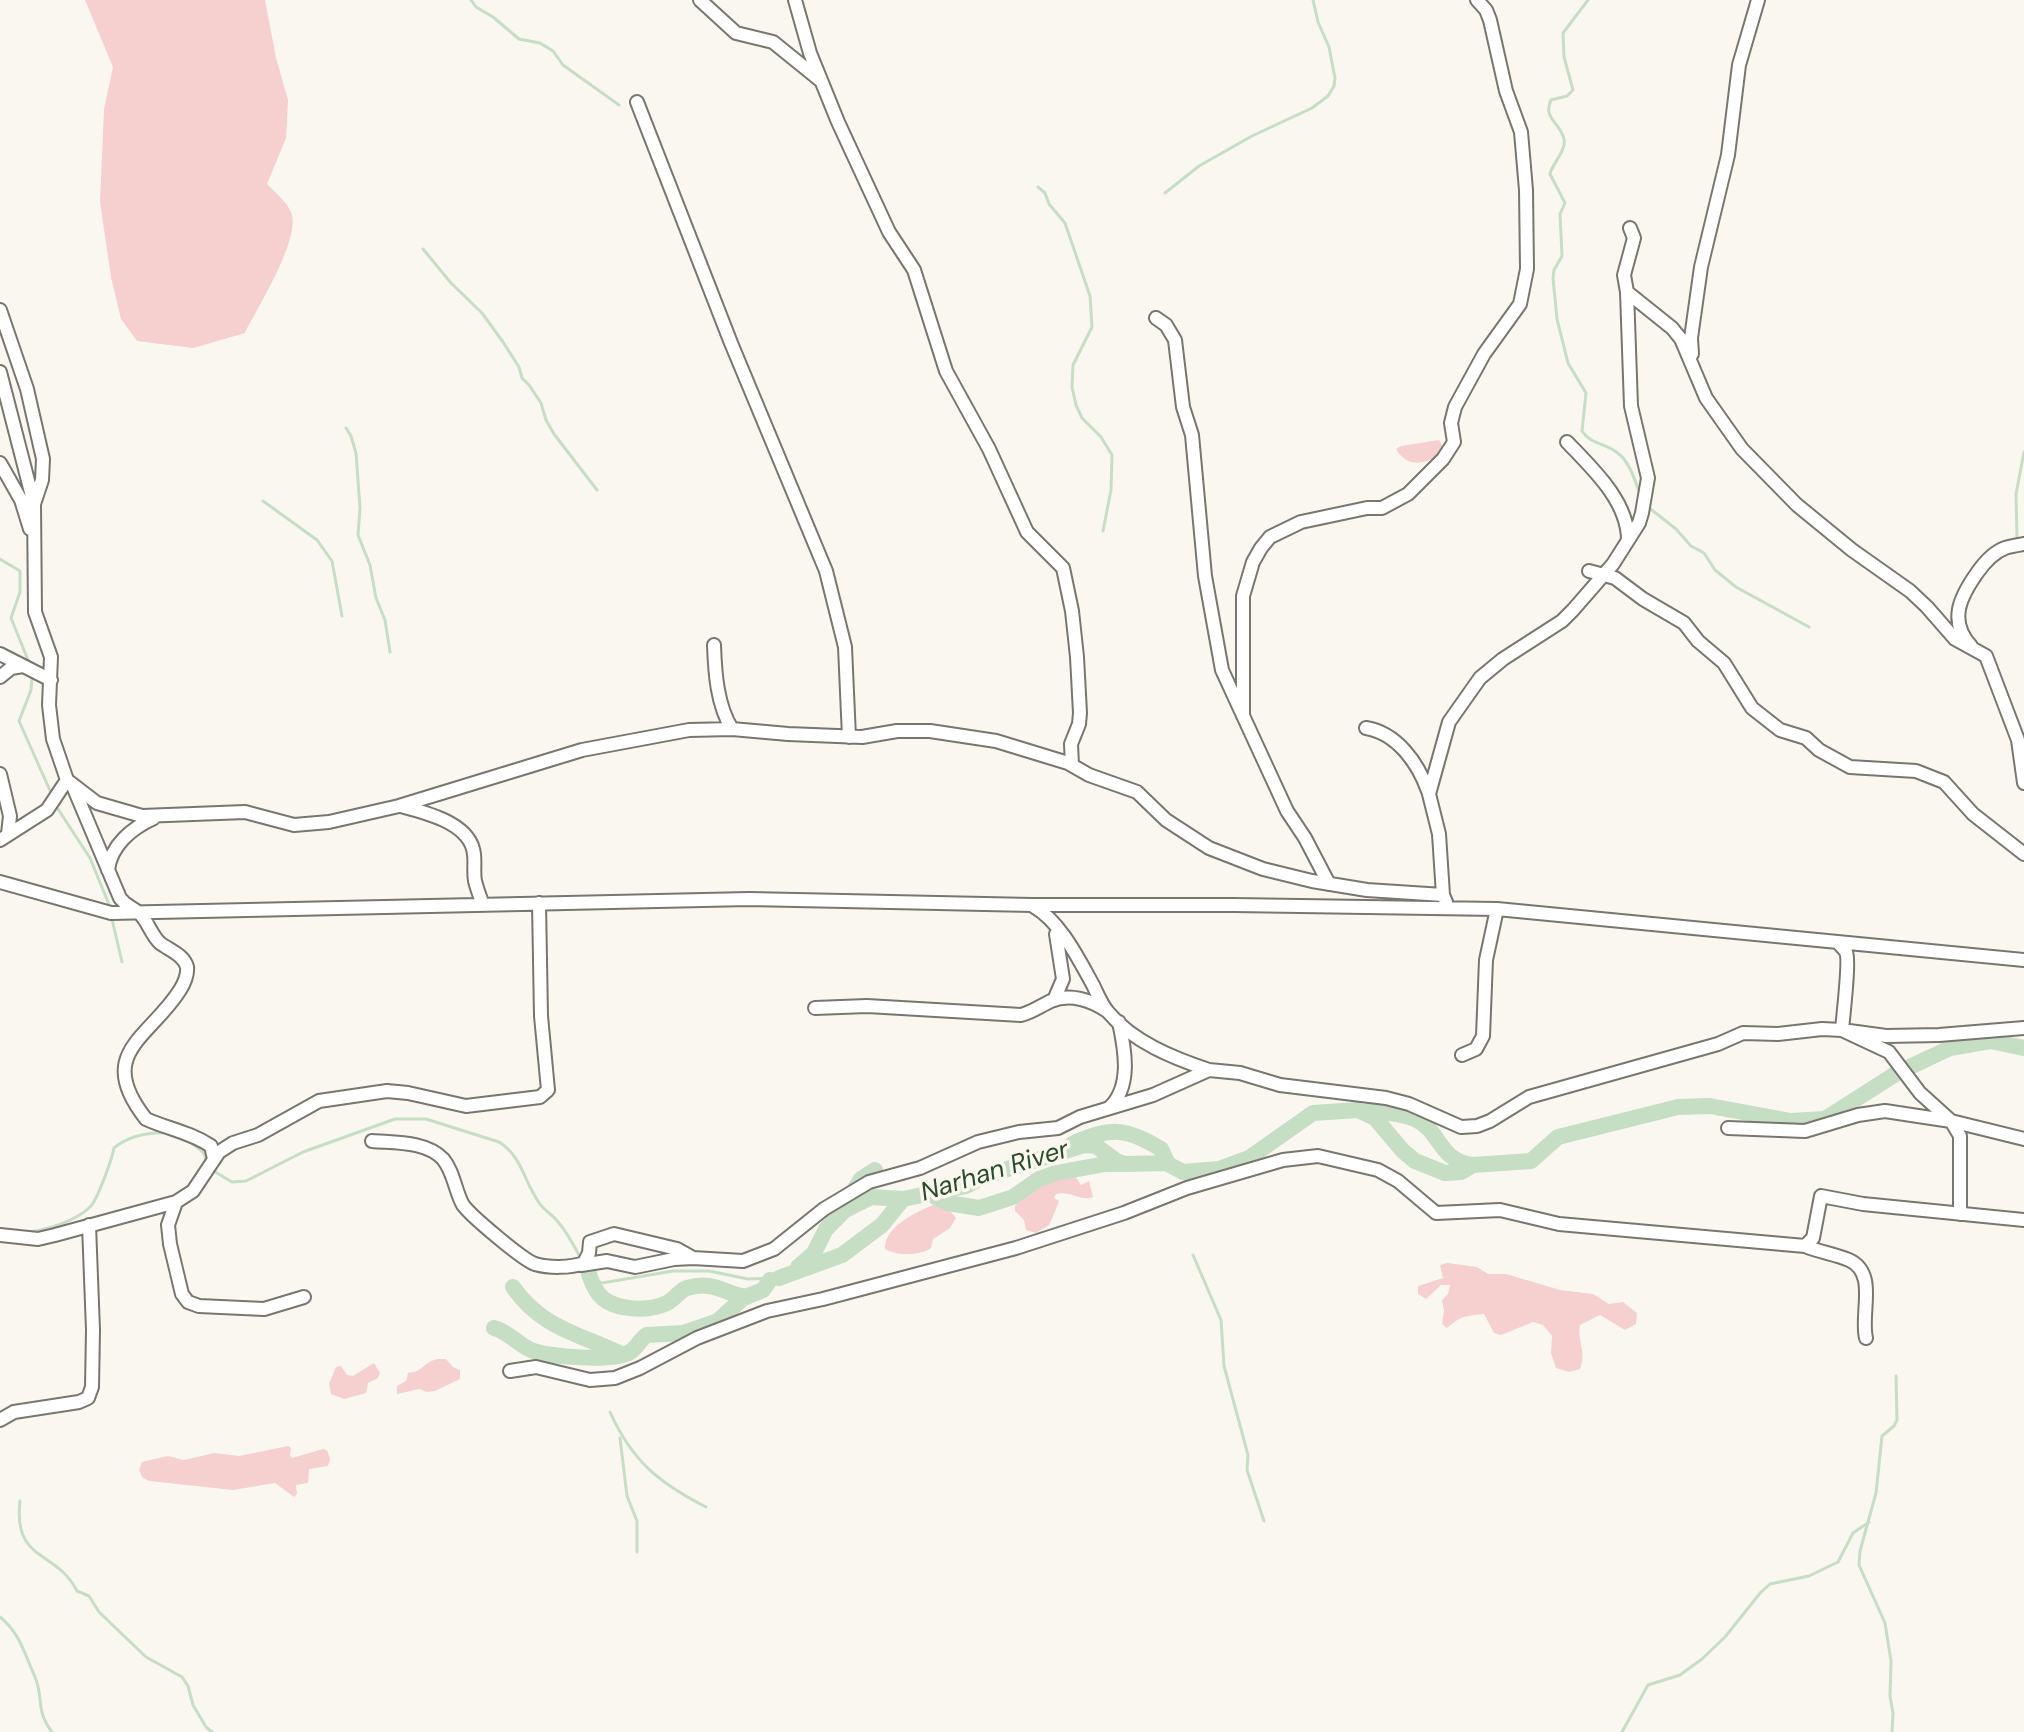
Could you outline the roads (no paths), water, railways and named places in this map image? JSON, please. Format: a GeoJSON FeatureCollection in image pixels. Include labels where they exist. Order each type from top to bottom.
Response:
{"type":"FeatureCollection","features":[{"type":"Feature","properties":{"kind":"street"},"geometry":{"type":"LineString","coordinates":[[700,0],[736,33],[773,42],[822,82]]}},
{"type":"Feature","properties":{"kind":"street"},"geometry":{"type":"LineString","coordinates":[[795,0],[802,30],[822,82],[889,232],[914,270],[946,371],[1002,475],[1027,532],[1063,568],[1072,611],[1080,713],[1071,744],[1072,765]]}},
{"type":"Feature","properties":{"kind":"street"},"geometry":{"type":"LineString","coordinates":[[1243,716],[1243,596],[1253,562],[1261,548],[1270,537],[1301,522],[1367,508],[1382,508],[1408,494],[1443,459],[1454,442],[1451,423],[1455,407],[1484,354],[1513,318],[1520,304],[1527,269],[1526,190],[1521,132],[1506,91],[1490,20],[1477,0]]}},
{"type":"Feature","properties":{"kind":"street"},"geometry":{"type":"LineString","coordinates":[[1692,361],[1691,338],[1701,267],[1728,155],[1739,65],[1758,0]]}},
{"type":"Feature","properties":{"kind":"street"},"geometry":{"type":"LineString","coordinates":[[637,102],[731,343],[826,571],[845,647],[849,737]]}},
{"type":"Feature","properties":{"kind":"street"},"geometry":{"type":"LineString","coordinates":[[1429,794],[1449,722],[1480,678],[1503,659],[1562,621],[1604,576],[1639,523],[1648,478],[1631,406],[1624,275],[1634,238],[1630,228]]}},
{"type":"Feature","properties":{"kind":"street"},"geometry":{"type":"LineString","coordinates":[[1627,292],[1681,339],[1706,398],[1742,449],[1797,505],[1852,550],[1910,591],[1945,630],[1986,656],[2018,740],[2024,783]]}},
{"type":"Feature","properties":{"kind":"street"},"geometry":{"type":"LineString","coordinates":[[0,310],[27,389],[43,459],[42,480],[34,504]]}},
{"type":"Feature","properties":{"kind":"street"},"geometry":{"type":"LineString","coordinates":[[1156,318],[1166,325],[1175,340],[1183,407],[1192,435],[1205,576],[1219,657],[1287,811],[1329,884]]}},
{"type":"Feature","properties":{"kind":"street"},"geometry":{"type":"LineString","coordinates":[[0,372],[34,504],[35,612],[51,657],[49,705],[53,739],[108,871],[126,906],[138,913],[157,940],[186,963],[183,985],[173,1001],[128,1052],[126,1086],[146,1119],[203,1140],[211,1146],[214,1159]]}},
{"type":"Feature","properties":{"kind":"street"},"geometry":{"type":"LineString","coordinates":[[0,409],[19,438]]}},
{"type":"Feature","properties":{"kind":"street"},"geometry":{"type":"LineString","coordinates":[[1567,442],[1617,503],[1628,530],[1628,540]]}},
{"type":"Feature","properties":{"kind":"street"},"geometry":{"type":"LineString","coordinates":[[0,463],[21,500],[34,539]]}},
{"type":"Feature","properties":{"kind":"street"},"geometry":{"type":"LineString","coordinates":[[1973,649],[1958,626],[1959,603],[1986,562],[2003,548],[2024,544]]}},
{"type":"Feature","properties":{"kind":"street"},"geometry":{"type":"LineString","coordinates":[[1589,571],[1615,578],[1684,623],[1698,641],[1724,663],[1752,708],[1780,730],[1806,738],[1819,750],[1850,767],[1916,771],[1944,782],[1973,814],[2024,854]]}},
{"type":"Feature","properties":{"kind":"street"},"geometry":{"type":"LineString","coordinates":[[714,645],[717,684],[732,729]]}},
{"type":"Feature","properties":{"kind":"street"},"geometry":{"type":"LineString","coordinates":[[0,654],[51,680]]}},
{"type":"Feature","properties":{"kind":"street"},"geometry":{"type":"LineString","coordinates":[[0,677],[11,668],[23,666]]}},
{"type":"Feature","properties":{"kind":"street"},"geometry":{"type":"LineString","coordinates":[[1366,728],[1387,735],[1417,765],[1429,794],[1439,834],[1443,895],[1449,908]]}},
{"type":"Feature","properties":{"kind":"street"},"geometry":{"type":"LineString","coordinates":[[70,782],[97,803],[142,816],[245,812],[294,825],[329,822],[399,806],[582,750],[689,730],[732,729],[849,737],[897,731],[952,733],[996,741],[1072,765],[1089,775],[1137,792],[1166,820],[1209,848],[1263,869],[1329,884],[1407,894],[1443,895]]}},
{"type":"Feature","properties":{"kind":"street"},"geometry":{"type":"LineString","coordinates":[[0,774],[10,816],[4,837]]}},
{"type":"Feature","properties":{"kind":"street"},"geometry":{"type":"LineString","coordinates":[[4,837],[47,810],[70,782]]}},
{"type":"Feature","properties":{"kind":"street"},"geometry":{"type":"LineString","coordinates":[[399,806],[442,819],[470,841],[474,851],[475,880],[483,905]]}},
{"type":"Feature","properties":{"kind":"street"},"geometry":{"type":"LineString","coordinates":[[108,871],[113,853],[125,837],[161,815]]}},
{"type":"Feature","properties":{"kind":"street"},"geometry":{"type":"LineString","coordinates":[[0,882],[111,913],[749,899],[1497,909],[2024,960]]}},
{"type":"Feature","properties":{"kind":"street"},"geometry":{"type":"LineString","coordinates":[[0,1235],[38,1239],[176,1202],[193,1191],[219,1152],[233,1143],[258,1135],[319,1101],[387,1091],[466,1106],[540,1097],[548,1090],[540,1003],[539,903]]}},
{"type":"Feature","properties":{"kind":"street"},"geometry":{"type":"LineString","coordinates":[[1032,905],[1054,925],[1072,950],[1107,1011]]}},
{"type":"Feature","properties":{"kind":"street"},"geometry":{"type":"LineString","coordinates":[[1462,1055],[1476,1049],[1483,1036],[1486,960],[1497,909]]}},
{"type":"Feature","properties":{"kind":"street"},"geometry":{"type":"LineString","coordinates":[[1054,925],[1063,967],[1063,979],[1054,1000]]}},
{"type":"Feature","properties":{"kind":"street"},"geometry":{"type":"LineString","coordinates":[[1838,942],[1847,953],[1848,965],[1842,1030]]}},
{"type":"Feature","properties":{"kind":"street"},"geometry":{"type":"LineString","coordinates":[[815,1008],[867,1006],[1021,1015],[1054,1000],[1083,999],[1107,1011],[1150,1045],[1185,1062],[1280,1085],[1386,1098],[1409,1104],[1461,1127],[1477,1126],[1510,1111],[1529,1097],[1718,1044],[1743,1033],[1778,1034],[1822,1029],[1886,1036],[2024,1028]]}},
{"type":"Feature","properties":{"kind":"street"},"geometry":{"type":"LineString","coordinates":[[1108,1109],[1121,1097],[1124,1084],[1119,1022]]}},
{"type":"Feature","properties":{"kind":"street"},"geometry":{"type":"LineString","coordinates":[[1842,1030],[1889,1052],[1920,1093],[1951,1121],[1960,1136],[1960,1214]]}},
{"type":"Feature","properties":{"kind":"street"},"geometry":{"type":"LineString","coordinates":[[372,1141],[416,1145],[443,1159],[463,1204],[482,1224],[533,1264],[566,1267],[607,1261],[635,1267],[693,1258],[734,1262],[774,1249],[824,1209],[869,1182],[920,1168],[978,1142],[1019,1132],[1058,1128],[1080,1117],[1153,1095],[1209,1070]]}},
{"type":"Feature","properties":{"kind":"street"},"geometry":{"type":"LineString","coordinates":[[1728,1128],[1805,1131],[1830,1126],[1858,1115],[1885,1111],[1951,1121],[2024,1139]]}},
{"type":"Feature","properties":{"kind":"street"},"geometry":{"type":"LineString","coordinates":[[510,1371],[536,1367],[590,1380],[615,1378],[697,1338],[767,1311],[1016,1248],[1124,1213],[1187,1188],[1296,1158],[1329,1158],[1378,1170],[1411,1190],[1436,1213],[1500,1210],[1559,1224],[1805,1246],[1847,1259],[1858,1265],[1866,1280],[1863,1314],[1866,1338]]}},
{"type":"Feature","properties":{"kind":"street"},"geometry":{"type":"LineString","coordinates":[[1805,1246],[1813,1238],[1821,1196],[1863,1204],[2024,1220]]}},
{"type":"Feature","properties":{"kind":"street"},"geometry":{"type":"LineString","coordinates":[[176,1202],[168,1225],[170,1244],[182,1294],[188,1302],[199,1306],[264,1309],[304,1297]]}},
{"type":"Feature","properties":{"kind":"street"},"geometry":{"type":"LineString","coordinates":[[0,1420],[14,1412],[88,1398],[92,1387],[93,1344],[89,1225]]}},
{"type":"Feature","properties":{"kind":"street"},"geometry":{"type":"LineString","coordinates":[[581,1265],[589,1253],[590,1242],[614,1234],[677,1249],[693,1258]]}},
{"type":"Feature","properties":{"kind":"waterway"},"geometry":{"type":"LineString","coordinates":[[471,0],[519,39],[540,43],[553,51],[563,65],[619,105]]}},
{"type":"Feature","properties":{"kind":"waterway"},"geometry":{"type":"LineString","coordinates":[[1165,193],[1199,166],[1252,136],[1312,108],[1328,96],[1335,78],[1329,47],[1313,0]]}},
{"type":"Feature","properties":{"kind":"waterway"},"geometry":{"type":"LineString","coordinates":[[1588,0],[1563,33],[1564,57],[1573,90],[1567,96],[1551,100],[1549,106],[1550,115],[1564,141],[1550,174],[1565,203],[1560,214],[1562,256],[1553,278],[1557,319],[1568,363],[1586,393],[1582,431],[1623,458],[1640,494]]}},
{"type":"Feature","properties":{"kind":"waterway"},"geometry":{"type":"LineString","coordinates":[[1038,187],[1065,223],[1090,296],[1092,327],[1073,365],[1072,387],[1082,418],[1101,437],[1112,455],[1111,490],[1103,531]]}},
{"type":"Feature","properties":{"kind":"waterway"},"geometry":{"type":"LineString","coordinates":[[423,249],[451,283],[482,313],[503,342],[519,367],[522,378],[541,403],[554,434],[597,490]]}},
{"type":"Feature","properties":{"kind":"waterway"},"geometry":{"type":"LineString","coordinates":[[346,428],[356,453],[360,508],[358,535],[370,565],[390,652]]}},
{"type":"Feature","properties":{"kind":"waterway"},"geometry":{"type":"LineString","coordinates":[[2017,538],[2016,494],[2024,452]]}},
{"type":"Feature","properties":{"kind":"waterway"},"geometry":{"type":"LineString","coordinates":[[263,501],[317,540],[332,561],[342,616]]}},
{"type":"Feature","properties":{"kind":"waterway"},"geometry":{"type":"LineString","coordinates":[[1648,507],[1676,529],[1691,546],[1704,553],[1715,570],[1736,587],[1809,627]]}},
{"type":"Feature","properties":{"kind":"waterway"},"geometry":{"type":"LineString","coordinates":[[0,559],[20,571],[20,592],[11,618],[30,665]]}},
{"type":"Feature","properties":{"kind":"waterway"},"geometry":{"type":"LineString","coordinates":[[32,677],[31,690],[19,721],[52,795]]}},
{"type":"Feature","properties":{"kind":"waterway"},"geometry":{"type":"LineString","coordinates":[[56,806],[90,858],[110,907]]}},
{"type":"Feature","properties":{"kind":"waterway"},"geometry":{"type":"LineString","coordinates":[[111,915],[122,962]]}},
{"type":"Feature","properties":{"kind":"waterway","name":"Narhan River"},"geometry":{"type":"LineString","coordinates":[[779,1278],[842,1255],[882,1225],[903,1199],[966,1186],[985,1176],[1084,1145],[1096,1146],[1118,1162],[1126,1164],[1166,1163],[1183,1172],[1219,1169],[1249,1158],[1313,1113],[1358,1110],[1375,1118],[1415,1161],[1445,1173],[1461,1172],[1473,1165],[1531,1161],[1558,1137],[1678,1107],[1710,1106],[1791,1121],[1825,1119],[1897,1073],[1950,1048],[1990,1041],[2024,1048]]}},
{"type":"Feature","properties":{"kind":"waterway"},"geometry":{"type":"LineString","coordinates":[[1367,1111],[1399,1114],[1417,1120],[1453,1158],[1473,1165]]}},
{"type":"Feature","properties":{"kind":"waterway","name":"Narhan River"},"geometry":{"type":"LineString","coordinates":[[212,1170],[232,1182],[246,1181],[303,1152],[395,1119],[426,1119],[499,1142],[507,1148],[540,1204],[562,1226],[581,1259]]}},
{"type":"Feature","properties":{"kind":"waterway"},"geometry":{"type":"LineString","coordinates":[[1072,1144],[1107,1132],[1127,1133],[1161,1149],[1168,1164]]}},
{"type":"Feature","properties":{"kind":"waterway","name":"Narhan River"},"geometry":{"type":"LineString","coordinates":[[24,1232],[59,1225],[90,1207],[100,1189],[114,1148],[140,1135],[169,1133]]}},
{"type":"Feature","properties":{"kind":"waterway","name":"Narhan River"},"geometry":{"type":"LineString","coordinates":[[191,1142],[203,1152],[208,1164]]}},
{"type":"Feature","properties":{"kind":"waterway"},"geometry":{"type":"LineString","coordinates":[[930,1194],[948,1203],[979,1208],[1013,1197],[1039,1179],[1056,1173],[1105,1164],[1124,1164]]}},
{"type":"Feature","properties":{"kind":"waterway"},"geometry":{"type":"LineString","coordinates":[[850,1197],[861,1179],[875,1170]]}},
{"type":"Feature","properties":{"kind":"waterway"},"geometry":{"type":"LineString","coordinates":[[798,1267],[814,1253],[826,1229],[845,1210],[871,1197],[903,1199]]}},
{"type":"Feature","properties":{"kind":"waterway"},"geometry":{"type":"LineString","coordinates":[[1193,1255],[1221,1320],[1224,1366],[1248,1455],[1247,1470],[1264,1521]]}},
{"type":"Feature","properties":{"kind":"waterway","name":"Narhan River"},"geometry":{"type":"LineString","coordinates":[[588,1269],[594,1279],[602,1283],[673,1271],[709,1271],[748,1279],[779,1278]]}},
{"type":"Feature","properties":{"kind":"waterway","name":"Narhan River"},"geometry":{"type":"LineString","coordinates":[[588,1270],[595,1288],[604,1299],[630,1308],[659,1306],[684,1289],[696,1286],[747,1297]]}},
{"type":"Feature","properties":{"kind":"waterway"},"geometry":{"type":"LineString","coordinates":[[494,1328],[539,1353],[581,1357],[622,1355],[647,1335],[683,1333],[718,1321],[743,1298],[763,1290],[770,1280]]}},
{"type":"Feature","properties":{"kind":"waterway"},"geometry":{"type":"LineString","coordinates":[[513,1287],[524,1301],[549,1321],[623,1355]]}},
{"type":"Feature","properties":{"kind":"waterway"},"geometry":{"type":"LineString","coordinates":[[1892,1732],[1891,1661],[1885,1623],[1859,1565],[1876,1493],[1882,1436],[1897,1420],[1896,1376]]}},
{"type":"Feature","properties":{"kind":"waterway"},"geometry":{"type":"LineString","coordinates":[[610,1412],[628,1444],[649,1469],[674,1489],[706,1507]]}},
{"type":"Feature","properties":{"kind":"waterway"},"geometry":{"type":"LineString","coordinates":[[620,1438],[627,1496],[637,1521],[637,1552]]}},
{"type":"Feature","properties":{"kind":"waterway"},"geometry":{"type":"LineString","coordinates":[[20,1501],[20,1521],[29,1546],[58,1568],[77,1591],[89,1596],[99,1612],[146,1657],[182,1677],[193,1705],[212,1732]]}},
{"type":"Feature","properties":{"kind":"waterway"},"geometry":{"type":"LineString","coordinates":[[1622,1732],[1648,1685],[1680,1675],[1702,1659],[1770,1584],[1809,1576],[1838,1562],[1853,1533],[1869,1522]]}},
{"type":"Feature","properties":{"kind":"waterway"},"geometry":{"type":"LineString","coordinates":[[0,1617],[17,1637],[25,1653],[38,1684],[43,1717],[52,1732]]}}]}
